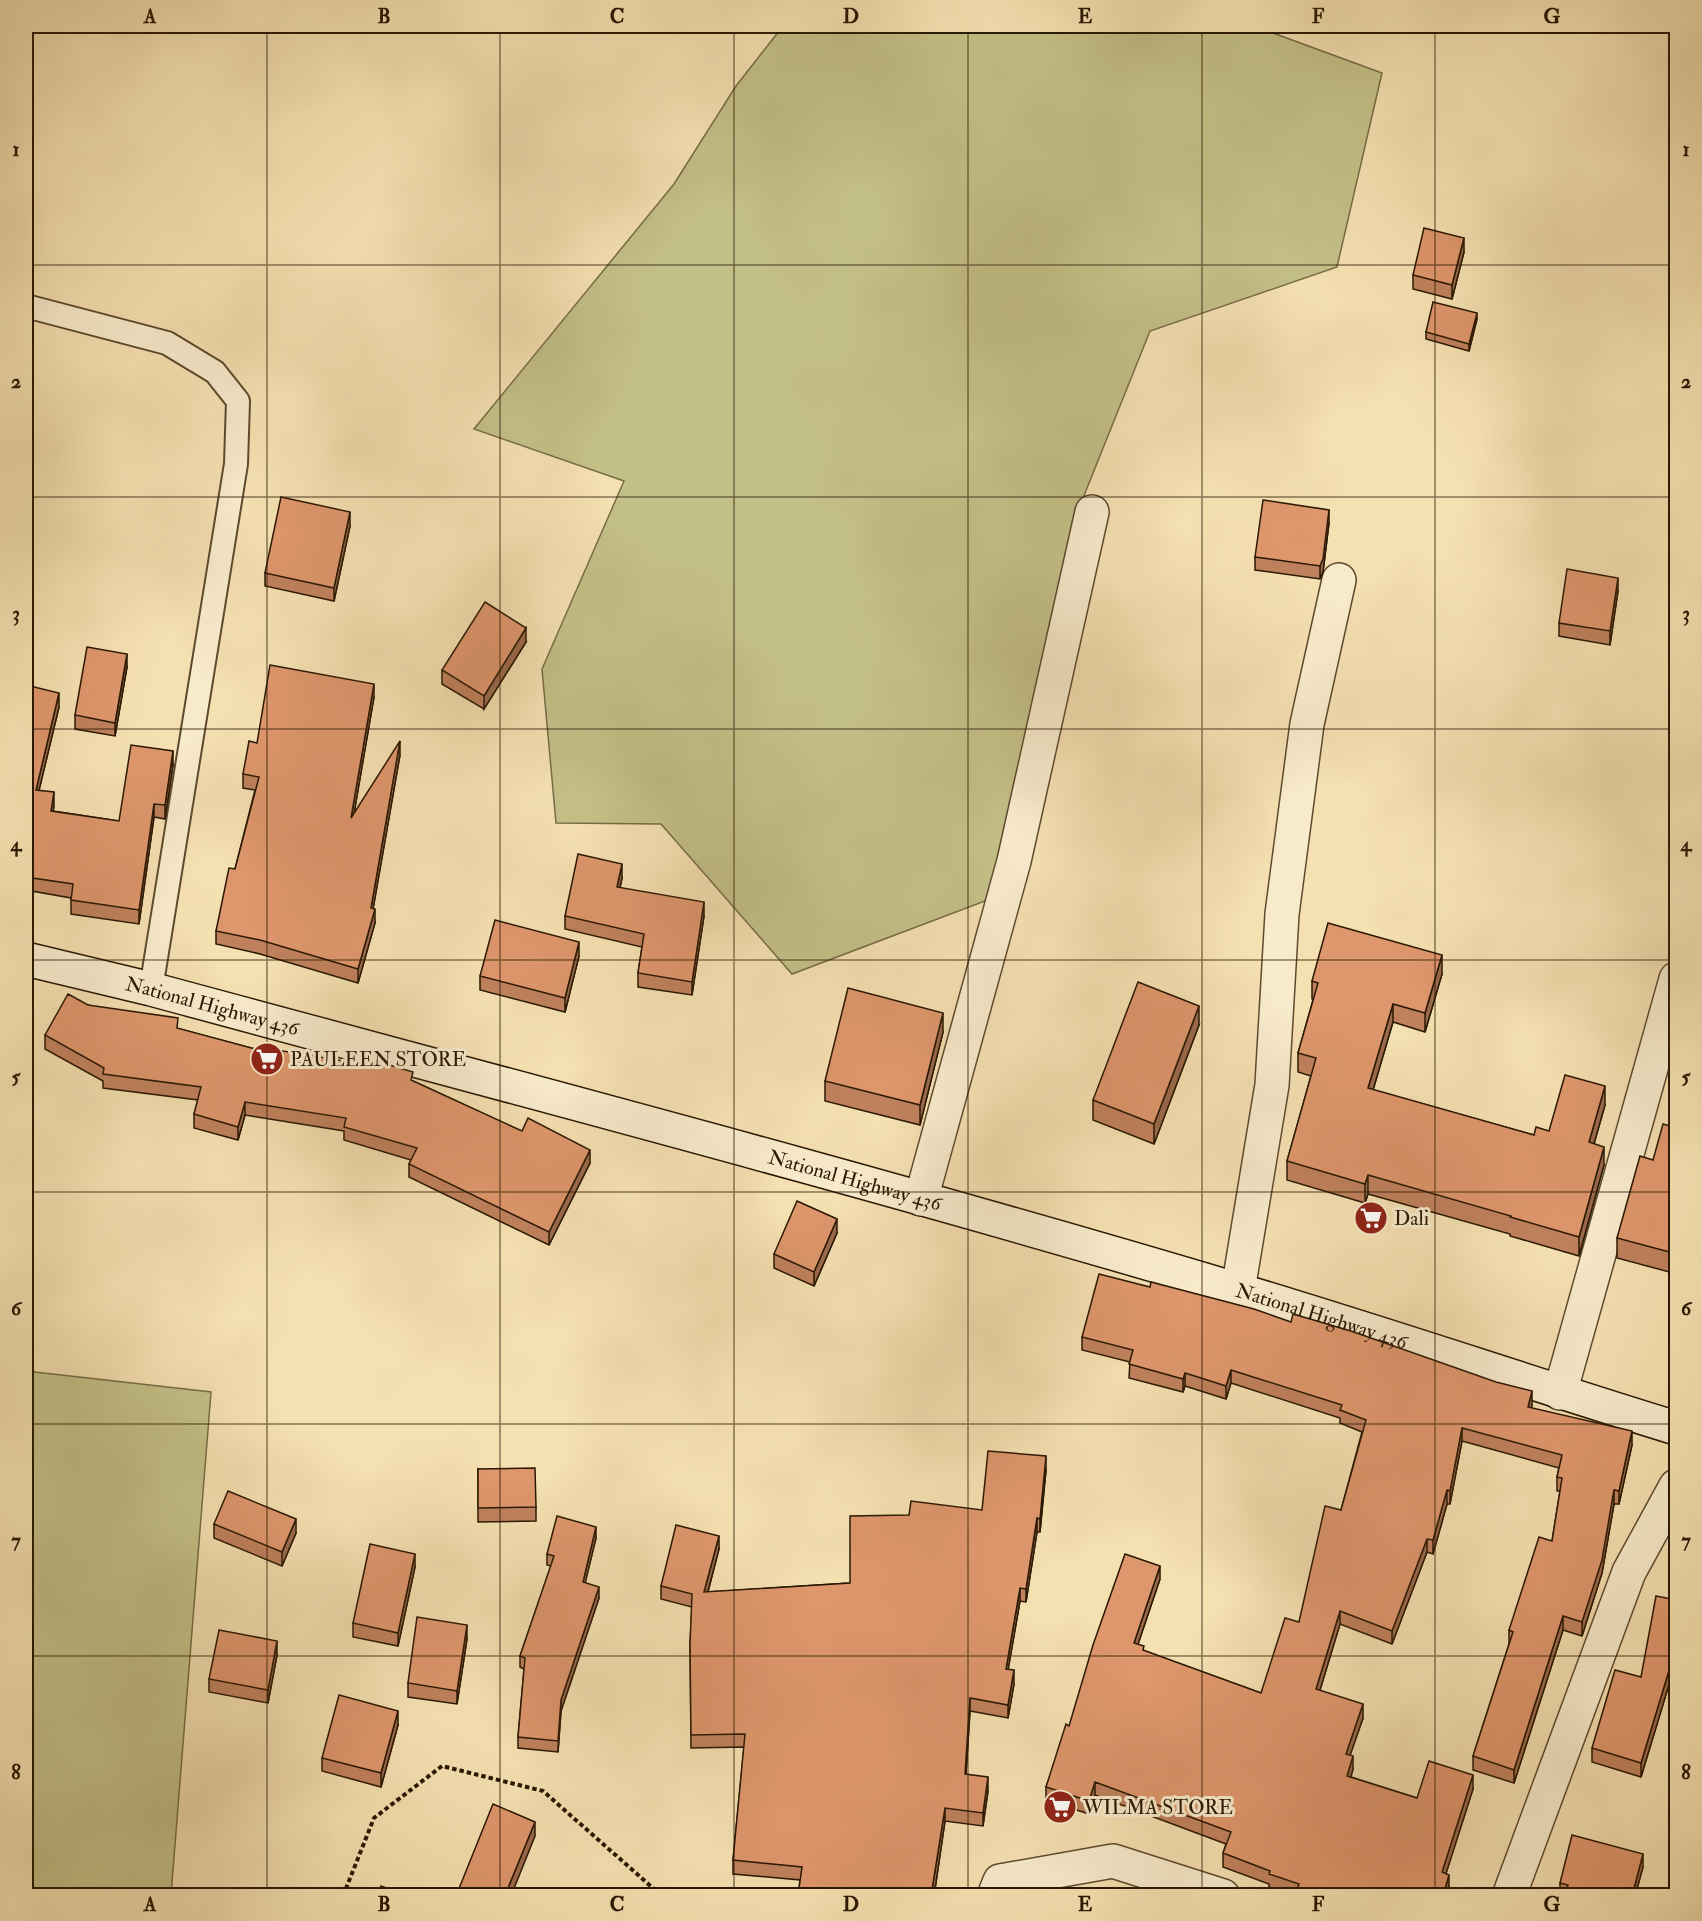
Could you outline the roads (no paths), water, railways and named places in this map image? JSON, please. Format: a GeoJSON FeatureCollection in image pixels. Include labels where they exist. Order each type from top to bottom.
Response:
{"type":"FeatureCollection","features":[{"type":"Feature","properties":{"kind":"street"},"geometry":{"type":"LineString","coordinates":[[921,1198],[1014,861],[1092,512]]}},
{"type":"Feature","properties":{"kind":"street"},"geometry":{"type":"LineString","coordinates":[[1238,1290],[1272,1085],[1282,914],[1307,724],[1339,580]]}},
{"type":"Feature","properties":{"kind":"street","name":"National Highway 436"},"geometry":{"type":"LineString","coordinates":[[26,959],[151,989],[921,1198],[1238,1290],[1677,1428]]}},
{"type":"Feature","properties":{"kind":"street"},"geometry":{"type":"LineString","coordinates":[[1560,1393],[1677,979]]}},
{"type":"Feature","properties":{"kind":"street"},"geometry":{"type":"LineString","coordinates":[[1509,1896],[1629,1572],[1677,1486]]}},
{"type":"Feature","properties":{"kind":"street"},"geometry":{"type":"LineString","coordinates":[[994,1896],[1000,1881],[1113,1861],[1223,1896]]}},
{"type":"Feature","properties":{"kind":"lane"},"geometry":{"type":"LineString","coordinates":[[26,306],[167,344],[215,372],[238,401],[236,464],[151,989]]}},
{"type":"Feature","properties":{"kind":"place","name":"PAULEEN STORE"},"geometry":{"type":"Point","coordinates":[267,1059]}},
{"type":"Feature","properties":{"kind":"place","name":"Dali"},"geometry":{"type":"Point","coordinates":[1371,1218]}},
{"type":"Feature","properties":{"kind":"place","name":"WILMA STORE"},"geometry":{"type":"Point","coordinates":[1060,1807]}}]}
